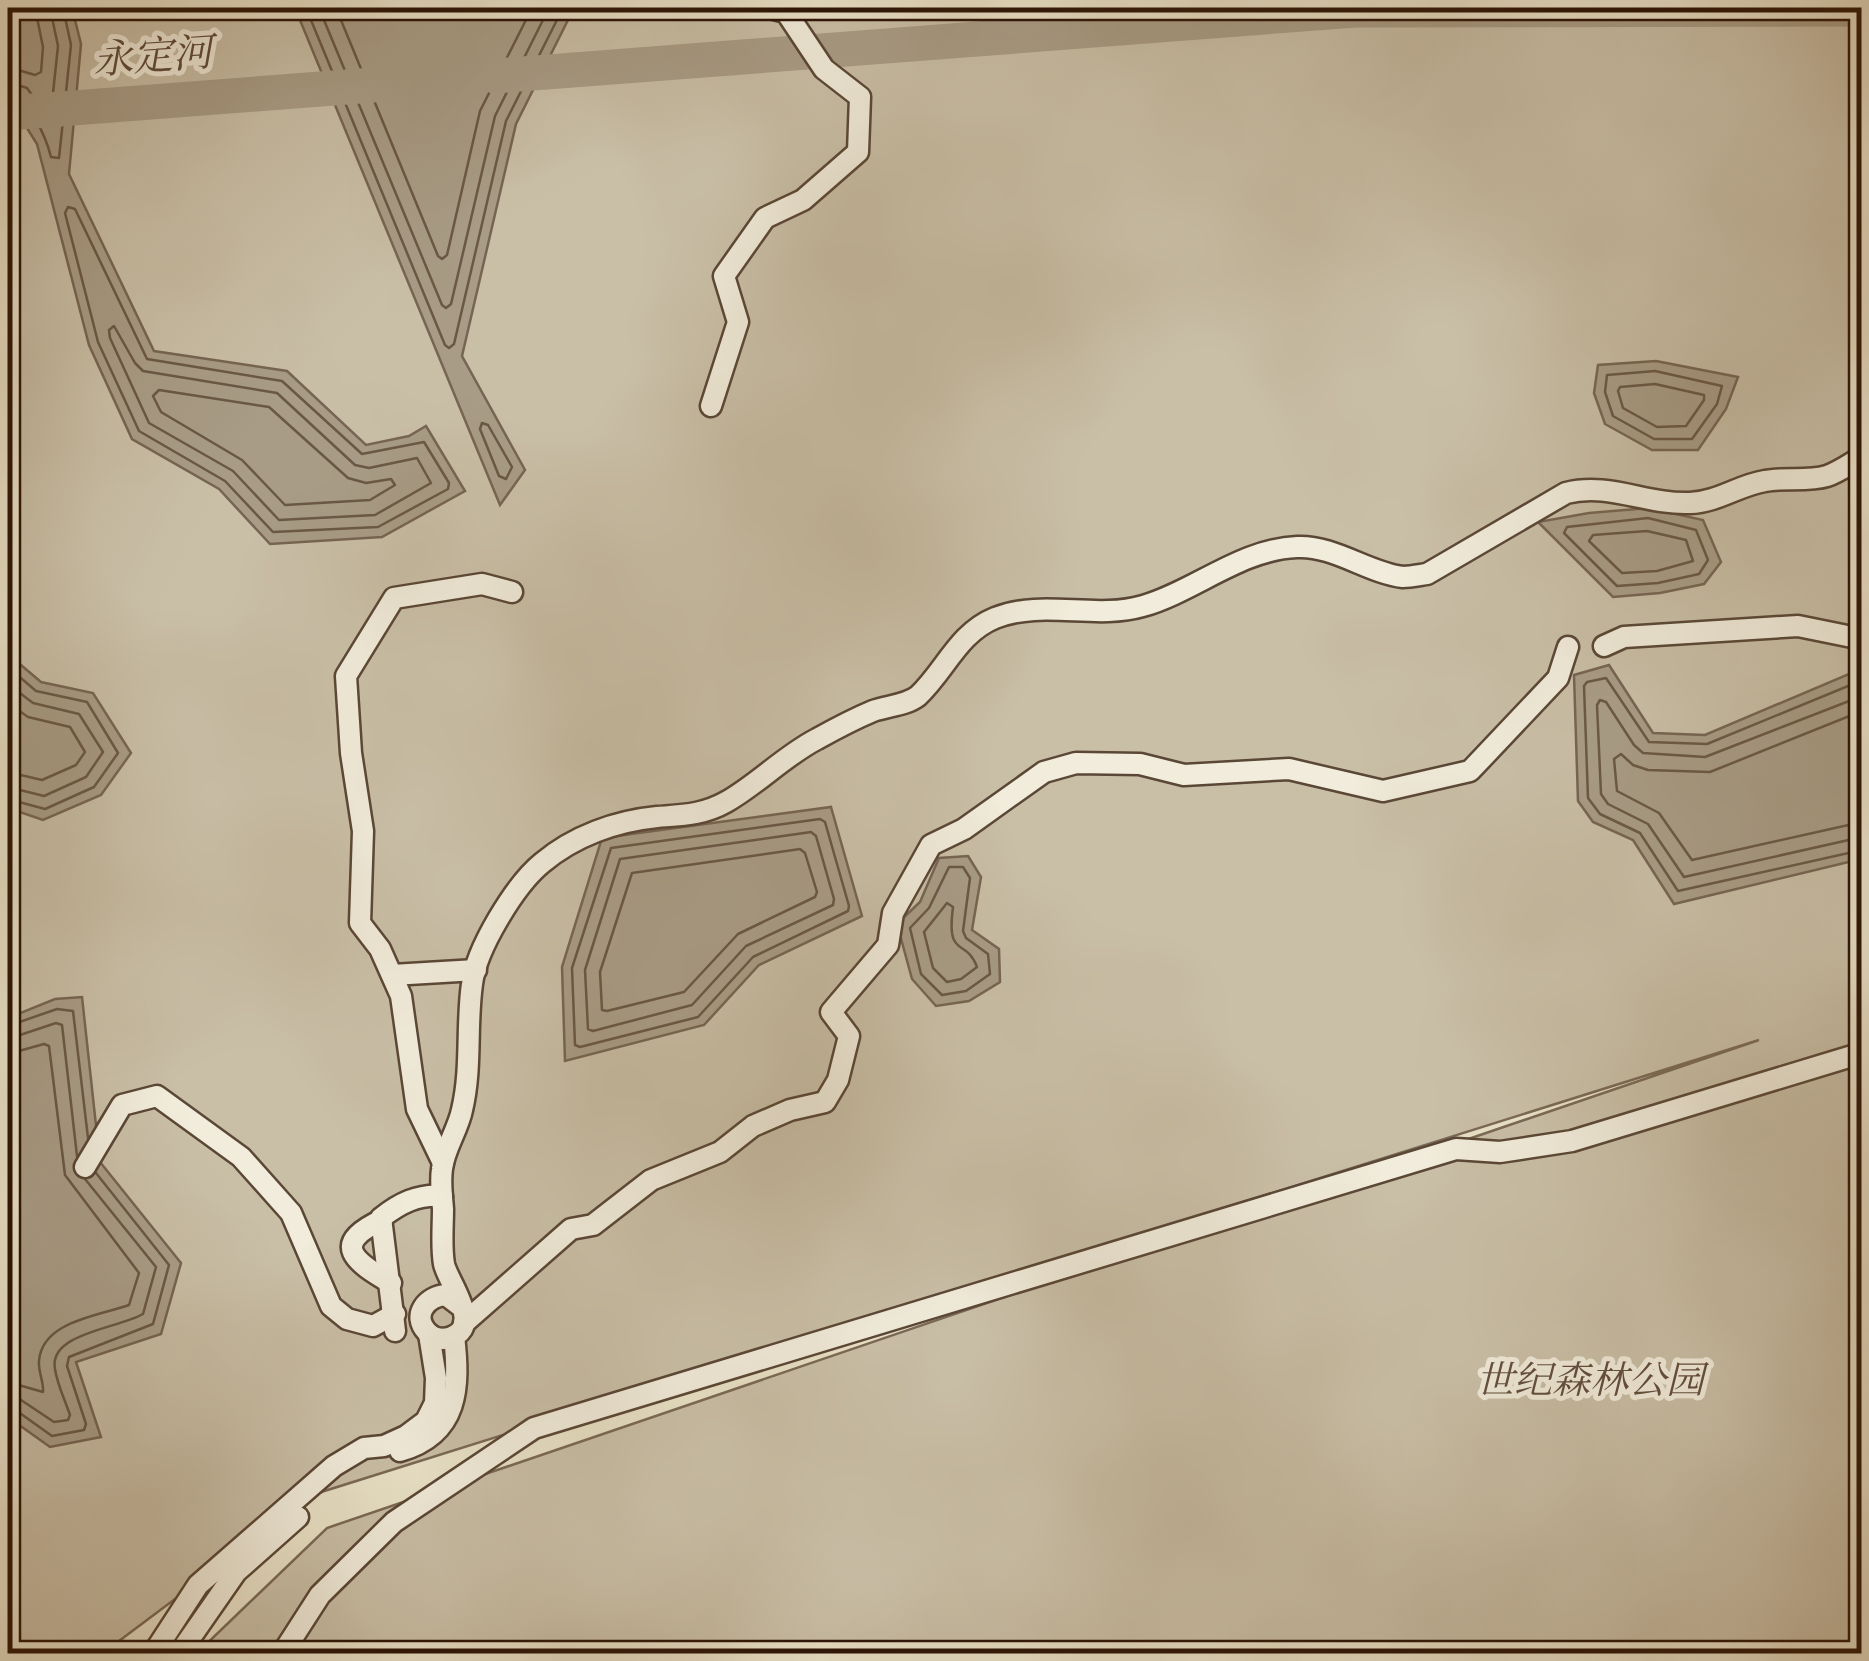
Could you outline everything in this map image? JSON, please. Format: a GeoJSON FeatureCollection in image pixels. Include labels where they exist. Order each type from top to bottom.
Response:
{"type":"FeatureCollection","features":[{"type":"Feature","properties":{"kind":"lane"},"geometry":{"type":"LineString","coordinates":[[711,406],[738,322],[724,276],[766,218],[803,200],[858,152],[860,97],[824,70],[786,12],[770,8]]}},
{"type":"Feature","properties":{"kind":"lane"},"geometry":{"type":"LineString","coordinates":[[179,1654],[236,1572],[355,1466],[414,1447],[448,1418],[457,1391],[462,1297],[452,1288],[444,1262],[443,1163],[462,1112],[470,1060],[472,979],[507,900],[542,863],[602,828],[656,817],[691,816],[725,802],[814,740],[874,711],[916,698],[963,640],[991,620],[1029,608],[1141,607],[1228,567],[1298,546],[1403,577],[1427,574],[1566,493],[1587,488],[1615,490],[1650,500],[1692,504],[1724,497],[1762,481],[1826,476],[1862,456]]}},
{"type":"Feature","properties":{"kind":"lane"},"geometry":{"type":"LineString","coordinates":[[443,1163],[417,1110],[401,996],[380,948],[360,923],[364,831],[351,753],[346,676],[394,598],[482,584],[512,592]]}},
{"type":"Feature","properties":{"kind":"lane"},"geometry":{"type":"LineString","coordinates":[[1604,646],[1624,636],[1798,626],[1862,640]]}},
{"type":"Feature","properties":{"kind":"lane"},"geometry":{"type":"LineString","coordinates":[[429,1334],[442,1339],[571,1230],[594,1225],[651,1180],[720,1152],[753,1126],[790,1110],[825,1102],[838,1080],[848,1036],[831,1012],[888,945],[893,913],[931,844],[964,830],[1044,772],[1076,763],[1140,764],[1184,775],[1290,769],[1383,791],[1470,771],[1558,678],[1568,648]]}},
{"type":"Feature","properties":{"kind":"lane"},"geometry":{"type":"LineString","coordinates":[[392,976],[476,970]]}},
{"type":"Feature","properties":{"kind":"lane"},"geometry":{"type":"LineString","coordinates":[[282,1654],[320,1595],[394,1522],[534,1428],[1456,1150],[1500,1152],[1572,1141],[1862,1053]]}},
{"type":"Feature","properties":{"kind":"lane"},"geometry":{"type":"LineString","coordinates":[[86,1167],[122,1105],[157,1096],[241,1157],[292,1213],[331,1306],[347,1319],[372,1326],[395,1323],[382,1220]]}},
{"type":"Feature","properties":{"kind":"lane"},"geometry":{"type":"LineString","coordinates":[[391,1283],[355,1260],[350,1248],[354,1238],[398,1205],[428,1195],[442,1196]]}},
{"type":"Feature","properties":{"kind":"lane"},"geometry":{"type":"LineString","coordinates":[[154,1654],[198,1585],[334,1466],[364,1448],[384,1446],[406,1436],[426,1421],[434,1403],[436,1378],[422,1308],[432,1298],[453,1298],[460,1322]]}},
{"type":"Feature","properties":{"kind":"green space","name":"世纪森林公园"},"geometry":{"type":"Polygon","coordinates":[[[8,8],[1861,8],[1861,1653],[197,1653],[327,1528],[1759,1040],[315,1494],[103,1653],[8,1654],[8,8]]]}},
{"type":"Feature","properties":{"kind":"water"},"geometry":{"type":"Polygon","coordinates":[[[8,8],[72,8],[81,44],[69,174],[154,351],[287,371],[366,445],[409,436],[426,426],[465,491],[382,537],[270,544],[219,489],[132,439],[89,345],[37,144],[8,98],[8,8]]]}},
{"type":"Feature","properties":{"kind":"water"},"geometry":{"type":"Polygon","coordinates":[[[295,8],[574,8],[516,124],[462,356],[525,470],[500,505],[295,8]]]}},
{"type":"Feature","properties":{"kind":"water"},"geometry":{"type":"Polygon","coordinates":[[[1656,361],[1738,377],[1726,409],[1698,450],[1652,450],[1605,424],[1594,393],[1598,365],[1656,361]]]}},
{"type":"Feature","properties":{"kind":"water"},"geometry":{"type":"Polygon","coordinates":[[[1649,508],[1703,520],[1721,562],[1704,584],[1613,597],[1538,522],[1589,513],[1649,508]]]}},
{"type":"Feature","properties":{"kind":"water"},"geometry":{"type":"Polygon","coordinates":[[[8,654],[41,682],[93,693],[131,753],[101,795],[43,820],[8,808],[8,654]]]}},
{"type":"Feature","properties":{"kind":"water"},"geometry":{"type":"Polygon","coordinates":[[[1609,665],[1653,733],[1705,735],[1856,671],[1862,679],[1861,859],[1674,904],[1633,840],[1593,822],[1578,801],[1574,675],[1609,665]]]}},
{"type":"Feature","properties":{"kind":"water"},"geometry":{"type":"Polygon","coordinates":[[[831,807],[862,916],[759,965],[704,1025],[565,1061],[562,967],[602,838],[831,807]]]}},
{"type":"Feature","properties":{"kind":"water"},"geometry":{"type":"Polygon","coordinates":[[[968,856],[981,877],[972,930],[999,949],[1000,982],[969,1001],[936,1006],[912,979],[897,924],[920,902],[939,858],[968,856]]]}},
{"type":"Feature","properties":{"kind":"water"},"geometry":{"type":"Polygon","coordinates":[[[82,997],[100,1162],[181,1263],[161,1334],[76,1362],[101,1437],[50,1447],[8,1417],[8,1018],[55,999],[82,997]]]}},
{"type":"Feature","properties":{"kind":"waterway","name":"永定河"},"geometry":{"type":"LineString","coordinates":[[495,76],[1355,10],[1862,9]]}},
{"type":"Feature","properties":{"kind":"waterway","name":"永定河"},"geometry":{"type":"LineString","coordinates":[[8,113],[373,85]]}}]}
